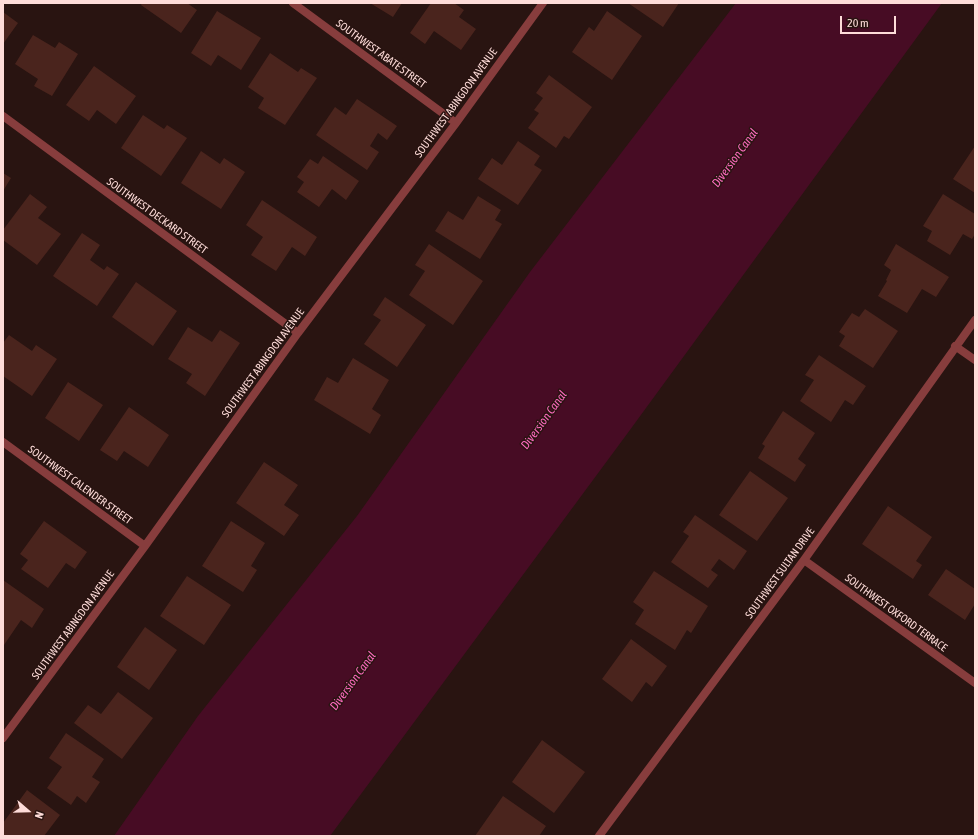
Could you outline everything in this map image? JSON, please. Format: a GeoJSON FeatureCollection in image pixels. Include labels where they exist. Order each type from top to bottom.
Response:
{"type":"FeatureCollection","features":[{"type":"Feature","properties":{"kind":"street","name":"SOUTHWEST ABATE STREET"},"geometry":{"type":"LineString","coordinates":[[293,3],[456,123]]}},
{"type":"Feature","properties":{"kind":"street","name":"SOUTHWEST ABINGDON AVENUE"},"geometry":{"type":"LineString","coordinates":[[3,738],[145,546],[298,333],[456,123],[543,3]]}},
{"type":"Feature","properties":{"kind":"street","name":"SOUTHWEST DECKARD STREET"},"geometry":{"type":"LineString","coordinates":[[3,116],[298,333]]}},
{"type":"Feature","properties":{"kind":"street","name":"SOUTHWEST SULTAN DRIVE"},"geometry":{"type":"LineString","coordinates":[[599,836],[804,560],[955,346],[975,320]]}},
{"type":"Feature","properties":{"kind":"street"},"geometry":{"type":"LineString","coordinates":[[955,346],[975,360]]}},
{"type":"Feature","properties":{"kind":"street","name":"SOUTHWEST CALENDER STREET"},"geometry":{"type":"LineString","coordinates":[[3,442],[145,546]]}},
{"type":"Feature","properties":{"kind":"street","name":"SOUTHWEST OXFORD TERRACE"},"geometry":{"type":"LineString","coordinates":[[804,560],[975,683]]}},
{"type":"Feature","properties":{"kind":"water","name":"Diversion Canal"},"geometry":{"type":"Polygon","coordinates":[[[736,3],[942,3],[627,434],[330,836],[114,836],[198,716],[357,516],[530,272],[736,3]]]}},
{"type":"Feature","properties":{"kind":"building"},"geometry":{"type":"Polygon","coordinates":[[[142,3],[187,3],[197,10],[181,33],[141,5],[142,3]]]}},
{"type":"Feature","properties":{"kind":"building"},"geometry":{"type":"Polygon","coordinates":[[[370,3],[402,3],[393,17],[370,3]]]}},
{"type":"Feature","properties":{"kind":"building"},"geometry":{"type":"Polygon","coordinates":[[[431,3],[454,3],[464,10],[459,17],[476,29],[461,50],[434,31],[425,44],[410,33],[431,3]]]}},
{"type":"Feature","properties":{"kind":"building"},"geometry":{"type":"Polygon","coordinates":[[[628,3],[679,3],[663,27],[628,3]]]}},
{"type":"Feature","properties":{"kind":"building"},"geometry":{"type":"Polygon","coordinates":[[[217,11],[261,38],[241,70],[218,55],[211,66],[191,53],[217,11]]]}},
{"type":"Feature","properties":{"kind":"building"},"geometry":{"type":"Polygon","coordinates":[[[607,11],[642,36],[612,80],[572,52],[589,27],[594,31],[607,11]]]}},
{"type":"Feature","properties":{"kind":"building"},"geometry":{"type":"Polygon","coordinates":[[[3,12],[18,23],[3,44],[3,12]]]}},
{"type":"Feature","properties":{"kind":"building"},"geometry":{"type":"Polygon","coordinates":[[[33,35],[55,48],[59,42],[78,54],[52,96],[34,86],[38,79],[15,64],[33,35]]]}},
{"type":"Feature","properties":{"kind":"building"},"geometry":{"type":"Polygon","coordinates":[[[270,53],[298,72],[301,68],[317,78],[285,125],[258,108],[264,98],[248,87],[270,53]]]}},
{"type":"Feature","properties":{"kind":"building"},"geometry":{"type":"Polygon","coordinates":[[[94,66],[136,96],[116,124],[97,110],[89,121],[66,105],[94,66]]]}},
{"type":"Feature","properties":{"kind":"building"},"geometry":{"type":"Polygon","coordinates":[[[549,75],[592,107],[569,139],[564,136],[556,148],[528,128],[539,113],[534,110],[543,98],[536,93],[549,75]]]}},
{"type":"Feature","properties":{"kind":"building"},"geometry":{"type":"Polygon","coordinates":[[[357,99],[397,126],[387,140],[378,133],[370,146],[379,152],[367,170],[316,135],[335,107],[346,115],[357,99]]]}},
{"type":"Feature","properties":{"kind":"building"},"geometry":{"type":"Polygon","coordinates":[[[143,115],[164,129],[167,125],[187,138],[161,176],[121,148],[143,115]]]}},
{"type":"Feature","properties":{"kind":"building"},"geometry":{"type":"Polygon","coordinates":[[[518,141],[540,156],[534,165],[542,170],[518,205],[478,179],[492,158],[502,165],[518,141]]]}},
{"type":"Feature","properties":{"kind":"building"},"geometry":{"type":"Polygon","coordinates":[[[975,146],[975,193],[953,179],[975,146]]]}},
{"type":"Feature","properties":{"kind":"building"},"geometry":{"type":"Polygon","coordinates":[[[201,151],[220,164],[224,158],[245,172],[221,209],[181,183],[201,151]]]}},
{"type":"Feature","properties":{"kind":"building"},"geometry":{"type":"Polygon","coordinates":[[[323,156],[359,181],[346,200],[332,189],[319,207],[297,192],[304,182],[297,177],[310,159],[318,164],[323,156]]]}},
{"type":"Feature","properties":{"kind":"building"},"geometry":{"type":"Polygon","coordinates":[[[3,173],[11,178],[3,191],[3,173]]]}},
{"type":"Feature","properties":{"kind":"building"},"geometry":{"type":"Polygon","coordinates":[[[30,194],[47,207],[38,218],[61,234],[37,265],[3,240],[3,230],[30,194]]]}},
{"type":"Feature","properties":{"kind":"building"},"geometry":{"type":"Polygon","coordinates":[[[943,194],[975,214],[975,234],[972,239],[963,234],[950,255],[927,241],[932,231],[923,226],[943,194]]]}},
{"type":"Feature","properties":{"kind":"building"},"geometry":{"type":"Polygon","coordinates":[[[478,196],[501,210],[495,220],[502,224],[480,259],[435,231],[448,211],[463,220],[478,196]]]}},
{"type":"Feature","properties":{"kind":"building"},"geometry":{"type":"Polygon","coordinates":[[[262,200],[317,237],[305,256],[292,247],[276,271],[251,255],[263,237],[246,225],[262,200]]]}},
{"type":"Feature","properties":{"kind":"building"},"geometry":{"type":"Polygon","coordinates":[[[82,233],[100,245],[90,260],[104,270],[107,266],[119,274],[97,306],[53,276],[82,233]]]}},
{"type":"Feature","properties":{"kind":"building"},"geometry":{"type":"Polygon","coordinates":[[[429,244],[483,281],[453,325],[409,295],[425,271],[415,265],[429,244]]]}},
{"type":"Feature","properties":{"kind":"building"},"geometry":{"type":"Polygon","coordinates":[[[896,244],[949,277],[936,297],[922,289],[907,313],[878,296],[887,281],[886,280],[891,270],[884,265],[896,244]]]}},
{"type":"Feature","properties":{"kind":"building"},"geometry":{"type":"Polygon","coordinates":[[[136,282],[177,311],[153,346],[112,317],[136,282]]]}},
{"type":"Feature","properties":{"kind":"building"},"geometry":{"type":"Polygon","coordinates":[[[385,297],[426,325],[397,367],[364,344],[381,320],[373,315],[385,297]]]}},
{"type":"Feature","properties":{"kind":"building"},"geometry":{"type":"Polygon","coordinates":[[[865,309],[898,331],[873,368],[839,346],[845,336],[839,332],[852,313],[859,317],[865,309]]]}},
{"type":"Feature","properties":{"kind":"building"},"geometry":{"type":"Polygon","coordinates":[[[188,327],[212,342],[220,330],[240,343],[205,396],[186,383],[192,374],[168,359],[188,327]]]}},
{"type":"Feature","properties":{"kind":"building"},"geometry":{"type":"Polygon","coordinates":[[[9,335],[32,351],[36,345],[57,359],[32,396],[3,376],[3,343],[9,335]]]}},
{"type":"Feature","properties":{"kind":"building"},"geometry":{"type":"Polygon","coordinates":[[[819,355],[866,386],[853,405],[845,400],[831,422],[800,401],[814,380],[805,375],[819,355]]]}},
{"type":"Feature","properties":{"kind":"building"},"geometry":{"type":"Polygon","coordinates":[[[353,358],[389,380],[372,409],[381,415],[370,434],[314,400],[327,377],[338,383],[353,358]]]}},
{"type":"Feature","properties":{"kind":"building"},"geometry":{"type":"Polygon","coordinates":[[[68,382],[103,405],[79,441],[45,418],[68,382]]]}},
{"type":"Feature","properties":{"kind":"building"},"geometry":{"type":"Polygon","coordinates":[[[129,407],[169,435],[148,467],[124,451],[117,461],[100,450],[129,407]]]}},
{"type":"Feature","properties":{"kind":"building"},"geometry":{"type":"Polygon","coordinates":[[[783,411],[815,433],[798,459],[806,465],[795,482],[758,458],[765,446],[762,444],[783,411]]]}},
{"type":"Feature","properties":{"kind":"building"},"geometry":{"type":"Polygon","coordinates":[[[264,462],[298,485],[284,505],[299,515],[284,536],[236,503],[264,462]]]}},
{"type":"Feature","properties":{"kind":"building"},"geometry":{"type":"Polygon","coordinates":[[[750,471],[788,498],[757,541],[719,515],[750,471]]]}},
{"type":"Feature","properties":{"kind":"building"},"geometry":{"type":"Polygon","coordinates":[[[888,506],[932,537],[916,561],[922,565],[913,579],[862,544],[888,506]]]}},
{"type":"Feature","properties":{"kind":"building"},"geometry":{"type":"Polygon","coordinates":[[[695,515],[747,551],[734,570],[719,559],[711,570],[718,575],[708,588],[671,562],[689,536],[683,532],[695,515]]]}},
{"type":"Feature","properties":{"kind":"building"},"geometry":{"type":"Polygon","coordinates":[[[44,521],[87,552],[75,569],[66,563],[48,588],[21,569],[28,560],[20,554],[44,521]]]}},
{"type":"Feature","properties":{"kind":"building"},"geometry":{"type":"Polygon","coordinates":[[[231,521],[265,543],[251,566],[257,570],[243,592],[202,566],[231,521]]]}},
{"type":"Feature","properties":{"kind":"building"},"geometry":{"type":"Polygon","coordinates":[[[946,569],[975,589],[975,604],[965,620],[928,595],[946,569]]]}},
{"type":"Feature","properties":{"kind":"building"},"geometry":{"type":"Polygon","coordinates":[[[654,571],[708,606],[691,633],[687,630],[675,650],[635,624],[644,610],[633,602],[654,571]]]}},
{"type":"Feature","properties":{"kind":"building"},"geometry":{"type":"Polygon","coordinates":[[[187,576],[231,605],[204,645],[160,616],[187,576]]]}},
{"type":"Feature","properties":{"kind":"building"},"geometry":{"type":"Polygon","coordinates":[[[3,580],[44,609],[32,628],[21,620],[4,645],[3,644],[3,580]]]}},
{"type":"Feature","properties":{"kind":"building"},"geometry":{"type":"Polygon","coordinates":[[[145,627],[177,650],[149,690],[117,667],[145,627]]]}},
{"type":"Feature","properties":{"kind":"building"},"geometry":{"type":"Polygon","coordinates":[[[631,639],[667,666],[652,687],[646,682],[632,702],[602,679],[631,639]]]}},
{"type":"Feature","properties":{"kind":"building"},"geometry":{"type":"Polygon","coordinates":[[[118,692],[153,718],[122,759],[74,723],[88,705],[101,714],[118,692]]]}},
{"type":"Feature","properties":{"kind":"building"},"geometry":{"type":"Polygon","coordinates":[[[66,733],[104,759],[92,777],[100,782],[86,803],[77,796],[71,805],[47,788],[62,767],[49,758],[66,733]]]}},
{"type":"Feature","properties":{"kind":"building"},"geometry":{"type":"Polygon","coordinates":[[[542,740],[585,772],[554,813],[512,782],[542,740]]]}},
{"type":"Feature","properties":{"kind":"building"},"geometry":{"type":"Polygon","coordinates":[[[27,790],[60,815],[44,836],[3,836],[3,823],[27,790]]]}},
{"type":"Feature","properties":{"kind":"building"},"geometry":{"type":"Polygon","coordinates":[[[503,796],[546,826],[539,836],[475,836],[503,796]]]}}]}
